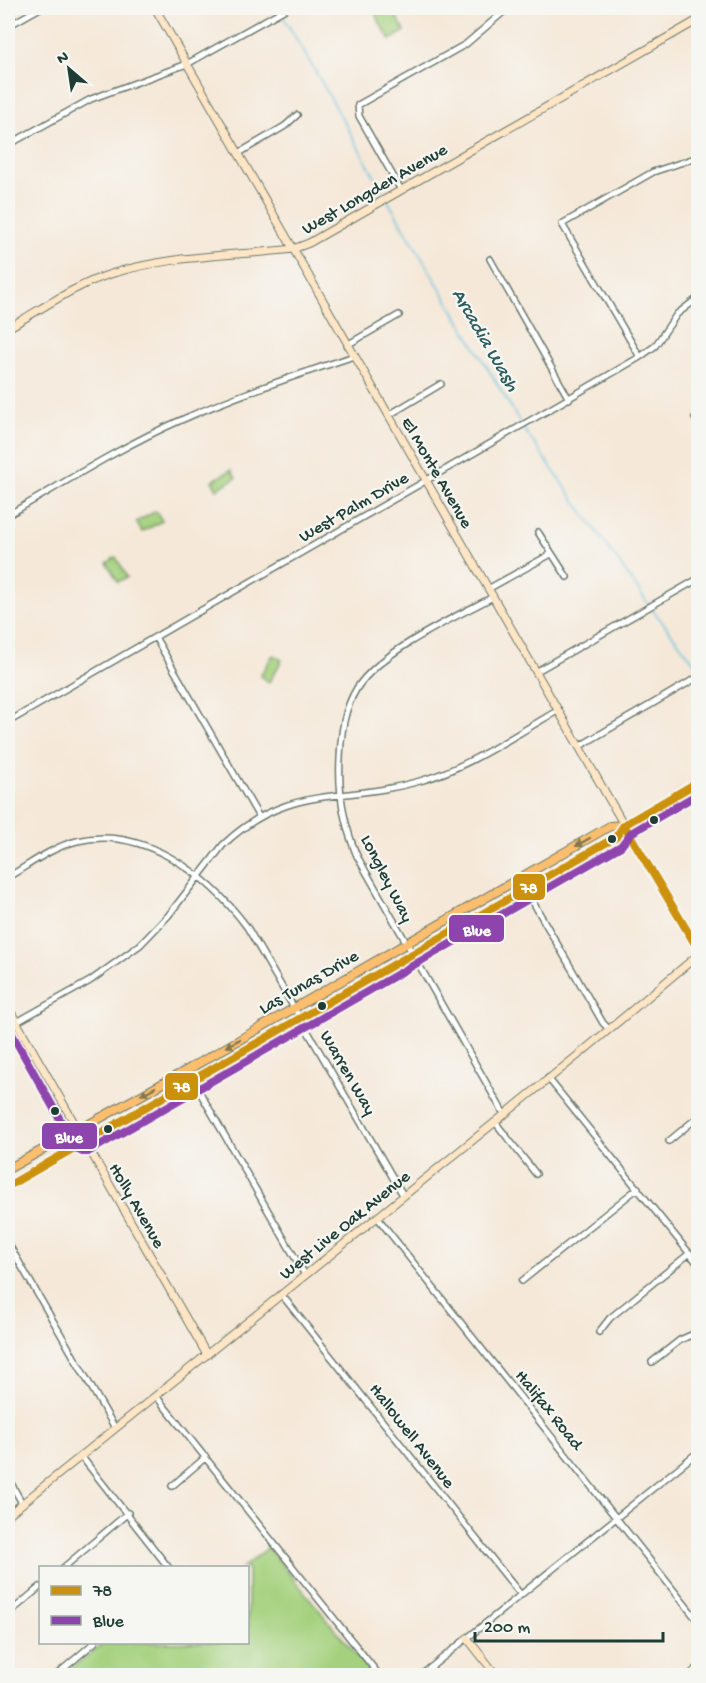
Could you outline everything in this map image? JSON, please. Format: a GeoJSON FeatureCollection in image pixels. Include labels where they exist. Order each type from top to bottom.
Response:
{"type":"FeatureCollection","features":[{"type":"Feature","properties":{"kind":"main road","name":"Las Tunas Drive"},"geometry":{"type":"LineString","coordinates":[[8,1186],[526,890],[616,837],[624,825],[699,782]]}},
{"type":"Feature","properties":{"kind":"main road","name":"Las Tunas Drive"},"geometry":{"type":"LineString","coordinates":[[8,1169],[187,1070],[612,825],[624,825]]}},
{"type":"Feature","properties":{"kind":"street"},"geometry":{"type":"LineString","coordinates":[[8,26],[40,8]]}},
{"type":"Feature","properties":{"kind":"street","name":"El Monte Avenue"},"geometry":{"type":"LineString","coordinates":[[155,8],[624,825],[699,949]]}},
{"type":"Feature","properties":{"kind":"street"},"geometry":{"type":"LineString","coordinates":[[401,190],[361,121],[357,107],[359,102],[466,44],[508,8]]}},
{"type":"Feature","properties":{"kind":"street"},"geometry":{"type":"LineString","coordinates":[[8,145],[91,99],[187,64],[284,9]]}},
{"type":"Feature","properties":{"kind":"street","name":"West Longden Avenue"},"geometry":{"type":"LineString","coordinates":[[8,328],[74,290],[113,273],[182,260],[293,249],[309,243],[699,20]]}},
{"type":"Feature","properties":{"kind":"street"},"geometry":{"type":"LineString","coordinates":[[239,153],[285,126],[297,115]]}},
{"type":"Feature","properties":{"kind":"street"},"geometry":{"type":"LineString","coordinates":[[640,357],[562,224],[653,172],[699,157]]}},
{"type":"Feature","properties":{"kind":"street"},"geometry":{"type":"LineString","coordinates":[[490,259],[569,399]]}},
{"type":"Feature","properties":{"kind":"street","name":"West Palm Drive"},"geometry":{"type":"LineString","coordinates":[[8,722],[640,357],[655,345],[677,314],[699,298]]}},
{"type":"Feature","properties":{"kind":"street"},"geometry":{"type":"LineString","coordinates":[[347,345],[399,315]]}},
{"type":"Feature","properties":{"kind":"street"},"geometry":{"type":"LineString","coordinates":[[8,515],[141,439],[178,421],[258,389],[354,356]]}},
{"type":"Feature","properties":{"kind":"street"},"geometry":{"type":"LineString","coordinates":[[389,415],[441,384]]}},
{"type":"Feature","properties":{"kind":"street"},"geometry":{"type":"LineString","coordinates":[[695,418],[699,425]]}},
{"type":"Feature","properties":{"kind":"street"},"geometry":{"type":"LineString","coordinates":[[538,532],[567,577]]}},
{"type":"Feature","properties":{"kind":"street"},"geometry":{"type":"LineString","coordinates":[[488,589],[551,554]]}},
{"type":"Feature","properties":{"kind":"street"},"geometry":{"type":"LineString","coordinates":[[537,671],[699,579]]}},
{"type":"Feature","properties":{"kind":"street","name":"Longley Way"},"geometry":{"type":"LineString","coordinates":[[493,597],[407,645],[370,671],[350,702],[344,720],[339,765],[340,795],[349,838],[357,856],[504,1114]]}},
{"type":"Feature","properties":{"kind":"street"},"geometry":{"type":"LineString","coordinates":[[155,637],[259,817]]}},
{"type":"Feature","properties":{"kind":"street"},"geometry":{"type":"LineString","coordinates":[[580,746],[698,677]]}},
{"type":"Feature","properties":{"kind":"street"},"geometry":{"type":"LineString","coordinates":[[8,1027],[90,981],[134,951],[168,916],[234,835],[259,817],[295,801],[395,787],[450,771],[559,710]]}},
{"type":"Feature","properties":{"kind":"street","name":"Warren Way"},"geometry":{"type":"LineString","coordinates":[[8,877],[64,845],[96,838],[119,839],[156,849],[216,891],[242,920],[403,1195]]}},
{"type":"Feature","properties":{"kind":"street"},"geometry":{"type":"LineString","coordinates":[[519,878],[603,1023],[609,1029]]}},
{"type":"Feature","properties":{"kind":"street","name":"West Live Oak Avenue"},"geometry":{"type":"LineString","coordinates":[[8,1515],[699,955]]}},
{"type":"Feature","properties":{"kind":"street","name":"Holly Avenue"},"geometry":{"type":"LineString","coordinates":[[8,1007],[207,1355]]}},
{"type":"Feature","properties":{"kind":"street"},"geometry":{"type":"LineString","coordinates":[[187,1070],[305,1275]]}},
{"type":"Feature","properties":{"kind":"street"},"geometry":{"type":"LineString","coordinates":[[548,1078],[699,1264]]}},
{"type":"Feature","properties":{"kind":"street"},"geometry":{"type":"LineString","coordinates":[[669,1141],[699,1117]]}},
{"type":"Feature","properties":{"kind":"street"},"geometry":{"type":"LineString","coordinates":[[495,1122],[536,1174]]}},
{"type":"Feature","properties":{"kind":"street"},"geometry":{"type":"LineString","coordinates":[[522,1281],[638,1188]]}},
{"type":"Feature","properties":{"kind":"street","name":"Halifax Road"},"geometry":{"type":"LineString","coordinates":[[377,1217],[699,1621]]}},
{"type":"Feature","properties":{"kind":"street"},"geometry":{"type":"LineString","coordinates":[[8,1243],[115,1428]]}},
{"type":"Feature","properties":{"kind":"street"},"geometry":{"type":"LineString","coordinates":[[599,1332],[610,1317],[690,1253]]}},
{"type":"Feature","properties":{"kind":"street","name":"Hallowell Avenue"},"geometry":{"type":"LineString","coordinates":[[281,1294],[521,1595]]}},
{"type":"Feature","properties":{"kind":"street"},"geometry":{"type":"LineString","coordinates":[[652,1362],[680,1340],[699,1332]]}},
{"type":"Feature","properties":{"kind":"street"},"geometry":{"type":"LineString","coordinates":[[156,1396],[380,1676]]}},
{"type":"Feature","properties":{"kind":"street"},"geometry":{"type":"LineString","coordinates":[[420,1676],[699,1452]]}},
{"type":"Feature","properties":{"kind":"street"},"geometry":{"type":"LineString","coordinates":[[81,1456],[168,1566]]}},
{"type":"Feature","properties":{"kind":"street"},"geometry":{"type":"LineString","coordinates":[[172,1486],[206,1458]]}},
{"type":"Feature","properties":{"kind":"street"},"geometry":{"type":"LineString","coordinates":[[8,1478],[22,1503]]}},
{"type":"Feature","properties":{"kind":"street"},"geometry":{"type":"LineString","coordinates":[[65,1566],[128,1514]]}},
{"type":"Feature","properties":{"kind":"street"},"geometry":{"type":"LineString","coordinates":[[8,1614],[39,1588]]}},
{"type":"Feature","properties":{"kind":"street"},"geometry":{"type":"LineString","coordinates":[[467,1638],[497,1676]]}},
{"type":"Feature","properties":{"kind":"street"},"geometry":{"type":"LineString","coordinates":[[55,1676],[93,1644]]}},
{"type":"Feature","properties":{"kind":"street"},"geometry":{"type":"LineString","coordinates":[[689,1676],[699,1668]]}},
{"type":"Feature","properties":{"kind":"green space"},"geometry":{"type":"Polygon","coordinates":[[[391,8],[405,31],[390,40],[375,14],[391,8]]]}},
{"type":"Feature","properties":{"kind":"green space"},"geometry":{"type":"Polygon","coordinates":[[[231,470],[236,478],[217,489],[212,481],[231,470]]]}},
{"type":"Feature","properties":{"kind":"green space"},"geometry":{"type":"Polygon","coordinates":[[[156,511],[162,521],[142,532],[136,522],[156,511]]]}},
{"type":"Feature","properties":{"kind":"green space"},"geometry":{"type":"Polygon","coordinates":[[[116,557],[127,577],[118,582],[107,563],[116,557]]]}},
{"type":"Feature","properties":{"kind":"green space"},"geometry":{"type":"Polygon","coordinates":[[[273,655],[282,660],[269,682],[260,676],[273,655]]]}},
{"type":"Feature","properties":{"kind":"green space"},"geometry":{"type":"Polygon","coordinates":[[[268,1548],[373,1675],[63,1675],[103,1644],[249,1644],[249,1566],[244,1566],[268,1548]]]}},
{"type":"Feature","properties":{"kind":"waterway","name":"Arcadia Wash"},"geometry":{"type":"LineString","coordinates":[[281,13],[386,197]]}},
{"type":"Feature","properties":{"kind":"waterway","name":"Arcadia Wash"},"geometry":{"type":"LineString","coordinates":[[388,201],[521,424]]}},
{"type":"Feature","properties":{"kind":"waterway","name":"Arcadia Wash"},"geometry":{"type":"LineString","coordinates":[[523,428],[649,605]]}},
{"type":"Feature","properties":{"kind":"waterway","name":"Arcadia Wash"},"geometry":{"type":"LineString","coordinates":[[652,609],[698,667]]}},
{"type":"Feature","properties":{"kind":"transit line","name":"78"},"geometry":{"type":"LineString","coordinates":[[8,1186],[616,837],[624,825],[698,782]]}},
{"type":"Feature","properties":{"kind":"transit line","name":"Blue"},"geometry":{"type":"LineString","coordinates":[[8,1027],[76,1148],[82,1152],[88,1152],[621,846],[631,833],[698,794]]}},
{"type":"Feature","properties":{"kind":"transit line","name":"78"},"geometry":{"type":"LineString","coordinates":[[624,825],[698,949]]}}]}
